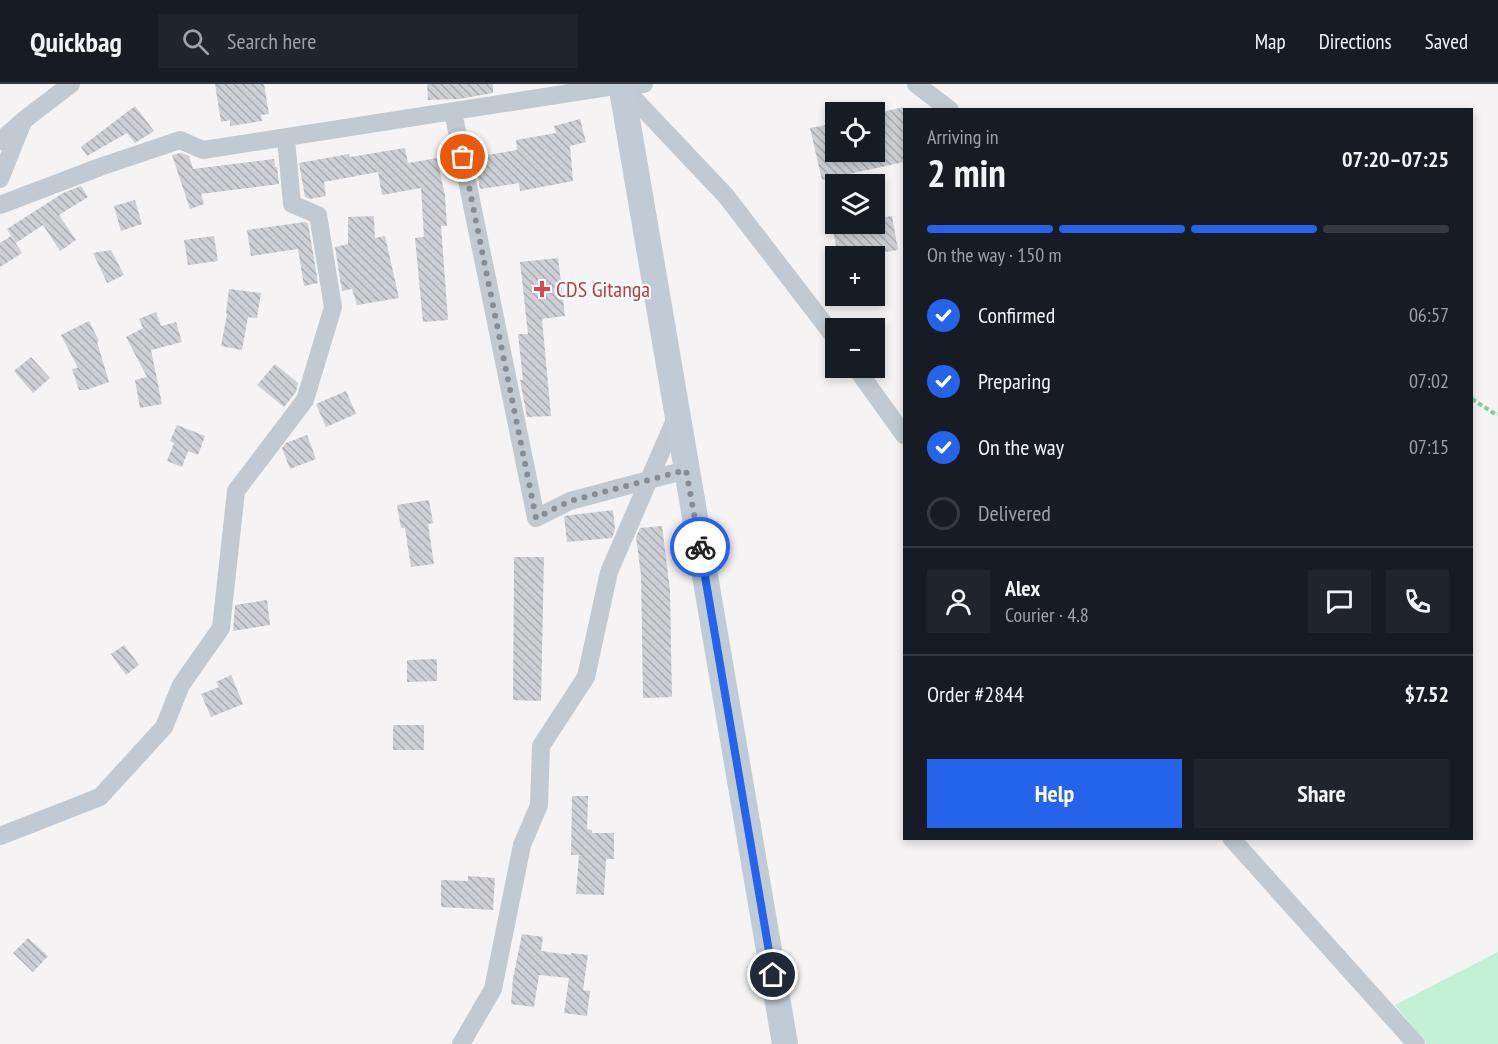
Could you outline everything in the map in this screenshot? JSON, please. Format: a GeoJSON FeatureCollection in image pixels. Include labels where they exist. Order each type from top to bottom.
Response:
{"type":"FeatureCollection","features":[{"type":"Feature","properties":{"kind":"main road"},"geometry":{"type":"LineString","coordinates":[[626,84],[686,470],[785,1044]]}},
{"type":"Feature","properties":{"kind":"street"},"geometry":{"type":"LineString","coordinates":[[0,141],[71,84]]}},
{"type":"Feature","properties":{"kind":"street"},"geometry":{"type":"LineString","coordinates":[[0,205],[180,140],[202,150],[286,139],[626,84],[726,196],[825,325]]}},
{"type":"Feature","properties":{"kind":"street"},"geometry":{"type":"LineString","coordinates":[[916,84],[947,108]]}},
{"type":"Feature","properties":{"kind":"street"},"geometry":{"type":"LineString","coordinates":[[453,112],[536,518],[570,501],[686,470]]}},
{"type":"Feature","properties":{"kind":"street"},"geometry":{"type":"LineString","coordinates":[[0,179],[24,120]]}},
{"type":"Feature","properties":{"kind":"street"},"geometry":{"type":"LineString","coordinates":[[0,836],[100,797],[164,727],[181,685],[221,628],[236,491],[305,400],[333,308],[318,215],[292,204],[286,139]]}},
{"type":"Feature","properties":{"kind":"street"},"geometry":{"type":"LineString","coordinates":[[863,378],[903,434]]}},
{"type":"Feature","properties":{"kind":"street"},"geometry":{"type":"LineString","coordinates":[[461,1044],[493,989],[522,845],[538,805],[541,746],[586,677],[609,572],[677,415]]}},
{"type":"Feature","properties":{"kind":"street"},"geometry":{"type":"LineString","coordinates":[[1233,840],[1416,1044]]}},
{"type":"Feature","properties":{"kind":"path"},"geometry":{"type":"LineString","coordinates":[[1473,400],[1498,414]]}},
{"type":"Feature","properties":{"kind":"green space"},"geometry":{"type":"Polygon","coordinates":[[[1498,952],[1498,1044],[1427,1044],[1395,1005],[1498,952]]]}},
{"type":"Feature","properties":{"kind":"building"},"geometry":{"type":"Polygon","coordinates":[[[215,84],[264,84],[269,114],[261,115],[262,121],[230,126],[230,120],[221,122],[215,84]]]}},
{"type":"Feature","properties":{"kind":"building"},"geometry":{"type":"Polygon","coordinates":[[[427,84],[493,84],[493,93],[459,99],[428,100],[427,84]]]}},
{"type":"Feature","properties":{"kind":"building"},"geometry":{"type":"Polygon","coordinates":[[[135,106],[154,131],[135,143],[127,133],[87,156],[81,147],[135,106]]]}},
{"type":"Feature","properties":{"kind":"building"},"geometry":{"type":"Polygon","coordinates":[[[904,107],[903,162],[849,174],[825,174],[825,179],[822,180],[810,128],[825,125],[825,162],[885,162],[885,111],[904,107]]]}},
{"type":"Feature","properties":{"kind":"building"},"geometry":{"type":"Polygon","coordinates":[[[580,119],[586,142],[570,146],[573,181],[520,191],[519,183],[480,189],[474,157],[517,150],[516,140],[556,133],[554,126],[580,119]]]}},
{"type":"Feature","properties":{"kind":"building"},"geometry":{"type":"Polygon","coordinates":[[[405,148],[408,163],[437,158],[445,196],[447,226],[441,226],[448,320],[423,322],[415,238],[424,237],[421,188],[382,195],[378,172],[324,182],[326,196],[310,199],[305,197],[299,163],[349,154],[350,157],[405,148]]]}},
{"type":"Feature","properties":{"kind":"building"},"geometry":{"type":"Polygon","coordinates":[[[181,153],[189,156],[193,169],[274,159],[279,184],[201,194],[204,204],[190,209],[172,155],[181,153]]]}},
{"type":"Feature","properties":{"kind":"building"},"geometry":{"type":"Polygon","coordinates":[[[81,186],[88,197],[59,215],[76,240],[60,251],[43,225],[16,243],[7,229],[63,193],[81,186]]]}},
{"type":"Feature","properties":{"kind":"building"},"geometry":{"type":"Polygon","coordinates":[[[135,200],[142,224],[121,231],[114,206],[135,200]]]}},
{"type":"Feature","properties":{"kind":"building"},"geometry":{"type":"Polygon","coordinates":[[[374,216],[375,238],[385,236],[399,298],[357,305],[352,289],[342,291],[335,247],[348,244],[348,217],[374,216]]]}},
{"type":"Feature","properties":{"kind":"building"},"geometry":{"type":"Polygon","coordinates":[[[892,216],[898,250],[885,252],[885,246],[836,246],[834,234],[885,234],[885,217],[892,216]]]}},
{"type":"Feature","properties":{"kind":"building"},"geometry":{"type":"Polygon","coordinates":[[[308,223],[318,283],[304,286],[298,249],[251,256],[247,230],[308,223]]]}},
{"type":"Feature","properties":{"kind":"building"},"geometry":{"type":"Polygon","coordinates":[[[11,236],[22,253],[0,267],[0,243],[11,236]]]}},
{"type":"Feature","properties":{"kind":"building"},"geometry":{"type":"Polygon","coordinates":[[[214,236],[218,261],[188,265],[184,240],[214,236]]]}},
{"type":"Feature","properties":{"kind":"building"},"geometry":{"type":"Polygon","coordinates":[[[111,250],[124,275],[107,283],[93,253],[111,250]]]}},
{"type":"Feature","properties":{"kind":"building"},"geometry":{"type":"Polygon","coordinates":[[[558,258],[565,316],[542,319],[551,416],[527,417],[520,380],[523,380],[518,334],[528,334],[520,262],[558,258]]]}},
{"type":"Feature","properties":{"kind":"building"},"geometry":{"type":"Polygon","coordinates":[[[229,289],[261,293],[257,318],[248,317],[242,350],[221,346],[229,289]]]}},
{"type":"Feature","properties":{"kind":"building"},"geometry":{"type":"Polygon","coordinates":[[[156,312],[161,326],[176,322],[182,342],[151,350],[162,404],[140,408],[135,380],[147,377],[126,337],[143,328],[139,319],[156,312]]]}},
{"type":"Feature","properties":{"kind":"building"},"geometry":{"type":"Polygon","coordinates":[[[89,321],[99,341],[97,342],[109,382],[86,390],[79,390],[72,369],[78,368],[61,335],[89,321]]]}},
{"type":"Feature","properties":{"kind":"building"},"geometry":{"type":"Polygon","coordinates":[[[31,357],[50,378],[33,393],[14,371],[31,357]]]}},
{"type":"Feature","properties":{"kind":"building"},"geometry":{"type":"Polygon","coordinates":[[[275,364],[298,383],[296,392],[284,407],[257,385],[275,364]]]}},
{"type":"Feature","properties":{"kind":"building"},"geometry":{"type":"Polygon","coordinates":[[[346,391],[356,414],[326,427],[316,404],[346,391]]]}},
{"type":"Feature","properties":{"kind":"building"},"geometry":{"type":"Polygon","coordinates":[[[177,425],[205,436],[198,455],[188,451],[182,467],[167,461],[174,443],[170,441],[177,425]]]}},
{"type":"Feature","properties":{"kind":"building"},"geometry":{"type":"Polygon","coordinates":[[[307,435],[316,459],[290,469],[282,448],[286,443],[307,435]]]}},
{"type":"Feature","properties":{"kind":"building"},"geometry":{"type":"Polygon","coordinates":[[[429,500],[433,523],[428,524],[434,564],[411,567],[405,528],[401,528],[397,505],[429,500]]]}},
{"type":"Feature","properties":{"kind":"building"},"geometry":{"type":"Polygon","coordinates":[[[613,510],[615,529],[612,538],[567,542],[564,516],[613,510]]]}},
{"type":"Feature","properties":{"kind":"building"},"geometry":{"type":"Polygon","coordinates":[[[662,526],[670,590],[672,697],[643,698],[641,575],[636,537],[640,528],[662,526]]]}},
{"type":"Feature","properties":{"kind":"building"},"geometry":{"type":"Polygon","coordinates":[[[514,557],[544,557],[541,701],[513,700],[514,557]]]}},
{"type":"Feature","properties":{"kind":"building"},"geometry":{"type":"Polygon","coordinates":[[[267,600],[270,625],[233,631],[235,605],[267,600]]]}},
{"type":"Feature","properties":{"kind":"building"},"geometry":{"type":"Polygon","coordinates":[[[124,645],[139,665],[126,675],[111,654],[124,645]]]}},
{"type":"Feature","properties":{"kind":"building"},"geometry":{"type":"Polygon","coordinates":[[[437,659],[437,681],[407,682],[407,660],[437,659]]]}},
{"type":"Feature","properties":{"kind":"building"},"geometry":{"type":"Polygon","coordinates":[[[231,675],[243,704],[211,717],[201,694],[219,687],[216,682],[231,675]]]}},
{"type":"Feature","properties":{"kind":"building"},"geometry":{"type":"Polygon","coordinates":[[[393,725],[424,725],[424,750],[393,750],[393,725]]]}},
{"type":"Feature","properties":{"kind":"building"},"geometry":{"type":"Polygon","coordinates":[[[572,796],[588,796],[587,829],[592,830],[592,833],[614,833],[614,859],[606,859],[604,895],[576,894],[579,855],[571,855],[572,796]]]}},
{"type":"Feature","properties":{"kind":"building"},"geometry":{"type":"Polygon","coordinates":[[[468,876],[495,878],[493,910],[441,907],[441,880],[468,881],[468,876]]]}},
{"type":"Feature","properties":{"kind":"building"},"geometry":{"type":"Polygon","coordinates":[[[522,934],[543,937],[541,951],[588,955],[583,990],[590,991],[587,1016],[564,1013],[569,978],[539,975],[534,1007],[511,1004],[513,978],[522,934]]]}},
{"type":"Feature","properties":{"kind":"building"},"geometry":{"type":"Polygon","coordinates":[[[28,938],[48,956],[33,972],[13,953],[28,938]]]}},
{"type":"Feature","properties":{"kind":"way so far"},"geometry":{"type":"LineString","coordinates":[[463,157],[536,518],[570,501],[686,470],[700,547]]}},
{"type":"Feature","properties":{"kind":"place","name":"CDS Gitanga"},"geometry":{"type":"Point","coordinates":[542,289]}},
{"type":"Feature","properties":{"kind":"route"},"geometry":{"type":"LineString","coordinates":[[700,547],[773,975]]}}]}
